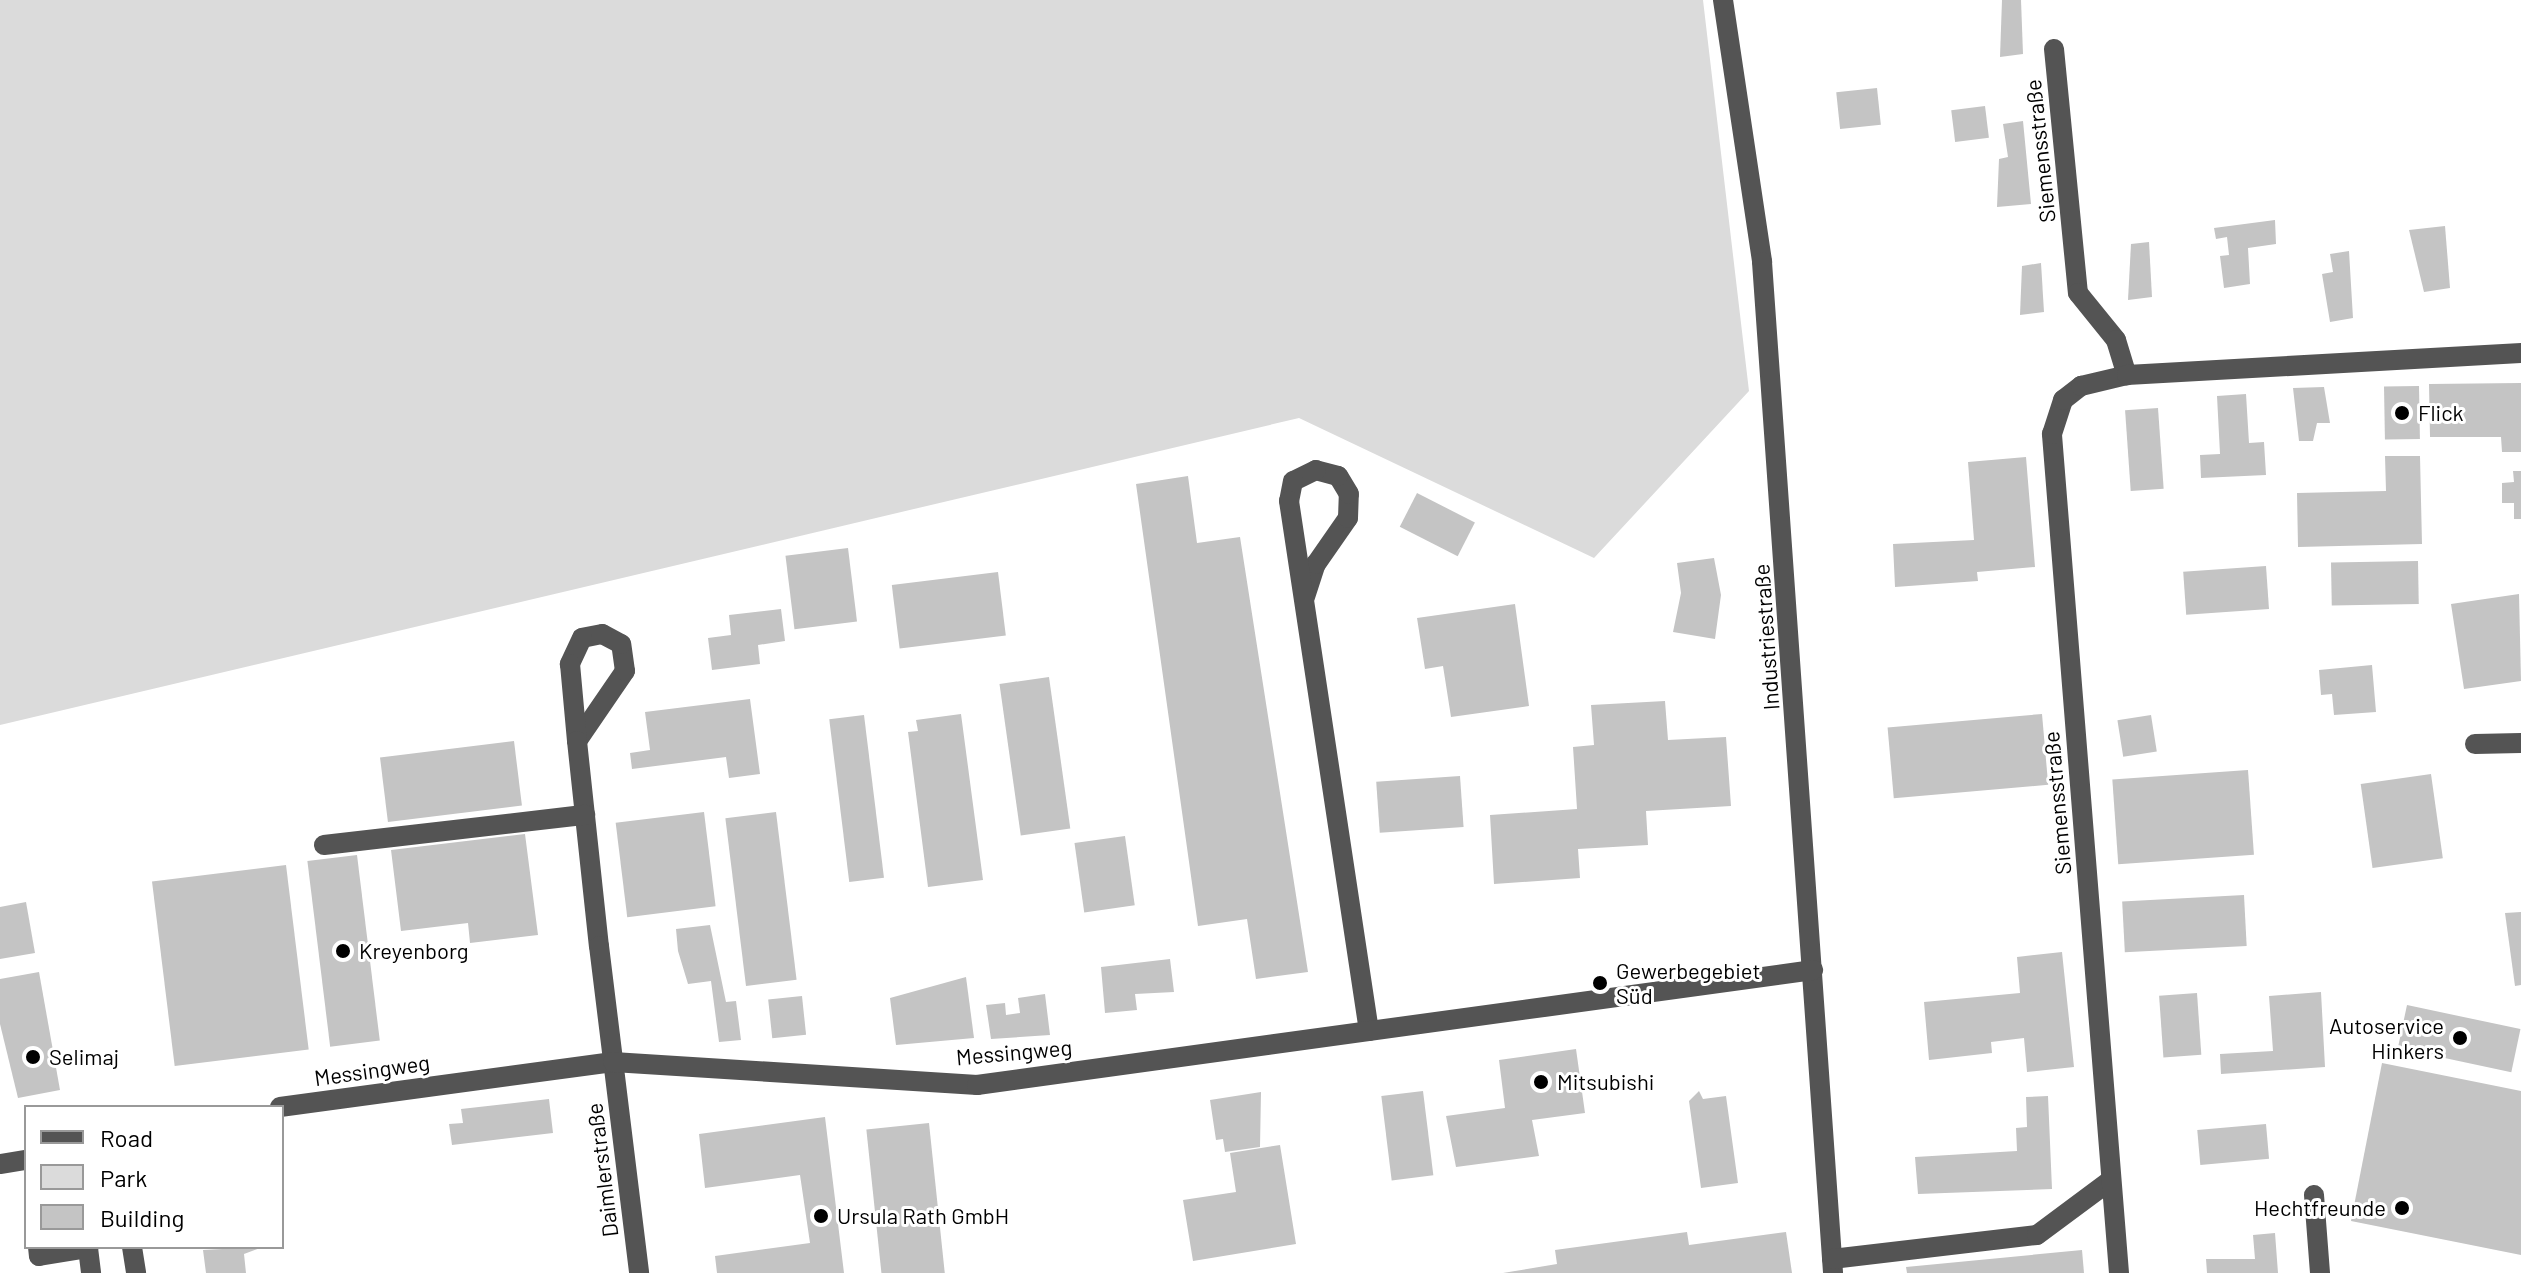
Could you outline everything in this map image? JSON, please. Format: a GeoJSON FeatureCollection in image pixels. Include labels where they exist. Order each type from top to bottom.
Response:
{"type":"FeatureCollection","features":[{"type":"Feature","properties":{"kind":"street","name":"Industriestraße"},"geometry":{"type":"LineString","coordinates":[[1723,0],[1762,262],[1833,1266]]}},
{"type":"Feature","properties":{"kind":"street","name":"Siemensstraße"},"geometry":{"type":"LineString","coordinates":[[2054,49],[2078,293],[2116,340],[2127,375]]}},
{"type":"Feature","properties":{"kind":"street","name":"Siemensstraße"},"geometry":{"type":"LineString","coordinates":[[2119,1273],[2052,434],[2063,400],[2081,386],[2127,375],[2521,353]]}},
{"type":"Feature","properties":{"kind":"street"},"geometry":{"type":"LineString","coordinates":[[1305,597],[1316,564],[1348,518],[1349,494],[1338,476],[1316,470],[1293,481],[1289,501],[1369,1031]]}},
{"type":"Feature","properties":{"kind":"street"},"geometry":{"type":"LineString","coordinates":[[577,741],[625,671],[621,644],[602,634],[582,638],[570,664],[577,741],[613,1062]]}},
{"type":"Feature","properties":{"kind":"street"},"geometry":{"type":"LineString","coordinates":[[2475,744],[2521,743]]}},
{"type":"Feature","properties":{"kind":"street"},"geometry":{"type":"LineString","coordinates":[[324,845],[585,815]]}},
{"type":"Feature","properties":{"kind":"street","name":"Messingweg"},"geometry":{"type":"LineString","coordinates":[[284,1106],[613,1062],[977,1085],[1813,970]]}},
{"type":"Feature","properties":{"kind":"street","name":"Daimlerstraße"},"geometry":{"type":"LineString","coordinates":[[613,1062],[639,1273]]}},
{"type":"Feature","properties":{"kind":"street"},"geometry":{"type":"LineString","coordinates":[[0,1164],[24,1165]]}},
{"type":"Feature","properties":{"kind":"street"},"geometry":{"type":"LineString","coordinates":[[1833,1266],[2037,1235],[2111,1180]]}},
{"type":"Feature","properties":{"kind":"street"},"geometry":{"type":"LineString","coordinates":[[2314,1195],[2320,1273]]}},
{"type":"Feature","properties":{"kind":"street"},"geometry":{"type":"LineString","coordinates":[[38,1249],[39,1256],[82,1249]]}},
{"type":"Feature","properties":{"kind":"street"},"geometry":{"type":"LineString","coordinates":[[88,1249],[91,1273]]}},
{"type":"Feature","properties":{"kind":"street"},"geometry":{"type":"LineString","coordinates":[[132,1249],[136,1273]]}},
{"type":"Feature","properties":{"kind":"green space"},"geometry":{"type":"Polygon","coordinates":[[[0,0],[1703,0],[1749,391],[1594,558],[1299,418],[0,725],[0,0]]]}},
{"type":"Feature","properties":{"kind":"building"},"geometry":{"type":"Polygon","coordinates":[[[2002,0],[2021,0],[2023,54],[2000,57],[2002,0]]]}},
{"type":"Feature","properties":{"kind":"building"},"geometry":{"type":"Polygon","coordinates":[[[1877,88],[1881,125],[1840,129],[1836,92],[1877,88]]]}},
{"type":"Feature","properties":{"kind":"building"},"geometry":{"type":"Polygon","coordinates":[[[1985,106],[1989,138],[1955,142],[1951,110],[1985,106]]]}},
{"type":"Feature","properties":{"kind":"building"},"geometry":{"type":"Polygon","coordinates":[[[2023,121],[2031,204],[1997,207],[1999,159],[2008,157],[2003,124],[2023,121]]]}},
{"type":"Feature","properties":{"kind":"building"},"geometry":{"type":"Polygon","coordinates":[[[2275,220],[2276,244],[2248,248],[2250,284],[2224,288],[2220,256],[2229,255],[2227,237],[2216,239],[2214,228],[2275,220]]]}},
{"type":"Feature","properties":{"kind":"building"},"geometry":{"type":"Polygon","coordinates":[[[2445,226],[2450,288],[2424,292],[2409,230],[2445,226]]]}},
{"type":"Feature","properties":{"kind":"building"},"geometry":{"type":"Polygon","coordinates":[[[2149,242],[2152,297],[2128,300],[2131,244],[2149,242]]]}},
{"type":"Feature","properties":{"kind":"building"},"geometry":{"type":"Polygon","coordinates":[[[2349,251],[2353,318],[2330,322],[2322,274],[2333,272],[2330,254],[2349,251]]]}},
{"type":"Feature","properties":{"kind":"building"},"geometry":{"type":"Polygon","coordinates":[[[2041,263],[2044,312],[2020,315],[2022,266],[2041,263]]]}},
{"type":"Feature","properties":{"kind":"building"},"geometry":{"type":"Polygon","coordinates":[[[2521,383],[2521,452],[2502,452],[2501,437],[2430,437],[2429,384],[2521,383]]]}},
{"type":"Feature","properties":{"kind":"building","name":"Flick"},"geometry":{"type":"Polygon","coordinates":[[[2419,386],[2420,439],[2385,440],[2384,387],[2419,386]]]}},
{"type":"Feature","properties":{"kind":"building"},"geometry":{"type":"Polygon","coordinates":[[[2324,387],[2330,423],[2317,423],[2313,441],[2299,441],[2293,388],[2324,387]]]}},
{"type":"Feature","properties":{"kind":"building"},"geometry":{"type":"Polygon","coordinates":[[[2246,394],[2249,443],[2264,442],[2266,475],[2201,478],[2200,455],[2220,454],[2217,396],[2246,394]]]}},
{"type":"Feature","properties":{"kind":"building"},"geometry":{"type":"Polygon","coordinates":[[[2158,408],[2164,489],[2131,491],[2125,410],[2158,408]]]}},
{"type":"Feature","properties":{"kind":"building"},"geometry":{"type":"Polygon","coordinates":[[[2385,456],[2420,456],[2422,544],[2298,547],[2297,493],[2386,491],[2385,456]]]}},
{"type":"Feature","properties":{"kind":"building"},"geometry":{"type":"Polygon","coordinates":[[[2026,457],[2035,567],[1977,572],[1978,581],[1895,587],[1893,544],[1974,540],[1968,462],[2026,457]]]}},
{"type":"Feature","properties":{"kind":"building"},"geometry":{"type":"Polygon","coordinates":[[[2513,471],[2521,471],[2521,519],[2514,519],[2514,503],[2502,503],[2502,483],[2514,482],[2513,471]]]}},
{"type":"Feature","properties":{"kind":"building"},"geometry":{"type":"Polygon","coordinates":[[[1188,476],[1197,543],[1240,537],[1308,972],[1256,979],[1247,919],[1198,926],[1136,484],[1188,476]]]}},
{"type":"Feature","properties":{"kind":"building"},"geometry":{"type":"Polygon","coordinates":[[[1417,493],[1475,523],[1458,556],[1400,527],[1417,493]]]}},
{"type":"Feature","properties":{"kind":"building"},"geometry":{"type":"Polygon","coordinates":[[[848,548],[857,621],[794,629],[785,556],[848,548]]]}},
{"type":"Feature","properties":{"kind":"building"},"geometry":{"type":"Polygon","coordinates":[[[1714,558],[1721,595],[1715,639],[1673,632],[1681,593],[1677,563],[1714,558]]]}},
{"type":"Feature","properties":{"kind":"building"},"geometry":{"type":"Polygon","coordinates":[[[2418,561],[2419,604],[2332,606],[2331,563],[2418,561]]]}},
{"type":"Feature","properties":{"kind":"building"},"geometry":{"type":"Polygon","coordinates":[[[2266,566],[2269,609],[2186,615],[2183,572],[2266,566]]]}},
{"type":"Feature","properties":{"kind":"building"},"geometry":{"type":"Polygon","coordinates":[[[998,572],[1006,636],[900,649],[892,585],[998,572]]]}},
{"type":"Feature","properties":{"kind":"building"},"geometry":{"type":"Polygon","coordinates":[[[2519,594],[2521,681],[2464,689],[2451,604],[2519,594]]]}},
{"type":"Feature","properties":{"kind":"building"},"geometry":{"type":"Polygon","coordinates":[[[1515,604],[1529,706],[1451,717],[1443,666],[1425,669],[1417,618],[1515,604]]]}},
{"type":"Feature","properties":{"kind":"building"},"geometry":{"type":"Polygon","coordinates":[[[781,609],[785,641],[758,645],[760,664],[712,670],[708,638],[731,635],[729,615],[781,609]]]}},
{"type":"Feature","properties":{"kind":"building"},"geometry":{"type":"Polygon","coordinates":[[[2372,665],[2376,712],[2334,715],[2332,694],[2321,695],[2319,670],[2372,665]]]}},
{"type":"Feature","properties":{"kind":"building"},"geometry":{"type":"Polygon","coordinates":[[[1049,677],[1070,829],[1021,835],[999,684],[1049,677]]]}},
{"type":"Feature","properties":{"kind":"building"},"geometry":{"type":"Polygon","coordinates":[[[750,699],[760,774],[729,778],[726,757],[632,769],[630,753],[650,750],[645,712],[750,699]]]}},
{"type":"Feature","properties":{"kind":"building"},"geometry":{"type":"Polygon","coordinates":[[[1665,701],[1668,740],[1726,737],[1731,806],[1646,811],[1648,845],[1578,849],[1580,878],[1494,884],[1490,815],[1577,809],[1573,747],[1594,745],[1591,705],[1665,701]]]}},
{"type":"Feature","properties":{"kind":"building"},"geometry":{"type":"Polygon","coordinates":[[[961,714],[983,880],[928,887],[908,732],[918,731],[916,720],[961,714]]]}},
{"type":"Feature","properties":{"kind":"building"},"geometry":{"type":"Polygon","coordinates":[[[2042,714],[2048,785],[1894,798],[1888,728],[2042,714]]]}},
{"type":"Feature","properties":{"kind":"building"},"geometry":{"type":"Polygon","coordinates":[[[864,715],[884,878],[849,882],[829,719],[864,715]]]}},
{"type":"Feature","properties":{"kind":"building"},"geometry":{"type":"Polygon","coordinates":[[[2151,715],[2157,752],[2123,757],[2117,720],[2151,715]]]}},
{"type":"Feature","properties":{"kind":"building"},"geometry":{"type":"Polygon","coordinates":[[[514,741],[522,806],[388,822],[380,757],[514,741]]]}},
{"type":"Feature","properties":{"kind":"building"},"geometry":{"type":"Polygon","coordinates":[[[2248,770],[2254,855],[2118,864],[2112,779],[2248,770]]]}},
{"type":"Feature","properties":{"kind":"building"},"geometry":{"type":"Polygon","coordinates":[[[2431,774],[2443,858],[2373,868],[2361,784],[2431,774]]]}},
{"type":"Feature","properties":{"kind":"building"},"geometry":{"type":"Polygon","coordinates":[[[1460,776],[1464,827],[1380,833],[1376,782],[1460,776]]]}},
{"type":"Feature","properties":{"kind":"building"},"geometry":{"type":"Polygon","coordinates":[[[704,812],[716,906],[627,917],[616,823],[704,812]]]}},
{"type":"Feature","properties":{"kind":"building"},"geometry":{"type":"Polygon","coordinates":[[[776,812],[797,980],[746,986],[725,818],[776,812]]]}},
{"type":"Feature","properties":{"kind":"building"},"geometry":{"type":"Polygon","coordinates":[[[525,834],[538,935],[470,943],[468,923],[401,931],[391,850],[525,834]]]}},
{"type":"Feature","properties":{"kind":"building"},"geometry":{"type":"Polygon","coordinates":[[[1125,836],[1135,905],[1084,912],[1074,843],[1125,836]]]}},
{"type":"Feature","properties":{"kind":"building","name":"Kreyenborg"},"geometry":{"type":"Polygon","coordinates":[[[357,855],[380,1041],[330,1047],[307,861],[357,855]]]}},
{"type":"Feature","properties":{"kind":"building"},"geometry":{"type":"Polygon","coordinates":[[[286,865],[309,1050],[175,1066],[152,881],[286,865]]]}},
{"type":"Feature","properties":{"kind":"building"},"geometry":{"type":"Polygon","coordinates":[[[2244,895],[2247,946],[2125,952],[2122,901],[2244,895]]]}},
{"type":"Feature","properties":{"kind":"building"},"geometry":{"type":"Polygon","coordinates":[[[26,902],[35,953],[0,959],[0,907],[26,902]]]}},
{"type":"Feature","properties":{"kind":"building"},"geometry":{"type":"Polygon","coordinates":[[[2521,912],[2521,985],[2515,986],[2505,913],[2521,912]]]}},
{"type":"Feature","properties":{"kind":"building"},"geometry":{"type":"Polygon","coordinates":[[[710,925],[726,1002],[736,1001],[741,1040],[719,1042],[711,981],[688,984],[678,951],[676,929],[710,925]]]}},
{"type":"Feature","properties":{"kind":"building"},"geometry":{"type":"Polygon","coordinates":[[[2062,952],[2074,1067],[2027,1072],[2024,1038],[1991,1042],[1992,1053],[1929,1060],[1924,1002],[2020,993],[2017,957],[2062,952]]]}},
{"type":"Feature","properties":{"kind":"building"},"geometry":{"type":"Polygon","coordinates":[[[1170,959],[1174,992],[1135,994],[1137,1010],[1105,1013],[1101,967],[1170,959]]]}},
{"type":"Feature","properties":{"kind":"building","name":"Selimaj"},"geometry":{"type":"Polygon","coordinates":[[[39,972],[60,1090],[18,1098],[0,1024],[0,979],[39,972]]]}},
{"type":"Feature","properties":{"kind":"building"},"geometry":{"type":"Polygon","coordinates":[[[966,977],[974,1038],[896,1045],[890,998],[966,977]]]}},
{"type":"Feature","properties":{"kind":"building"},"geometry":{"type":"Polygon","coordinates":[[[2321,992],[2325,1067],[2221,1074],[2220,1054],[2273,1051],[2269,996],[2321,992]]]}},
{"type":"Feature","properties":{"kind":"building"},"geometry":{"type":"Polygon","coordinates":[[[2197,993],[2201,1055],[2163,1057],[2159,996],[2197,993]]]}},
{"type":"Feature","properties":{"kind":"building"},"geometry":{"type":"Polygon","coordinates":[[[1045,994],[1050,1035],[991,1039],[986,1005],[1005,1003],[1006,1015],[1020,1013],[1018,998],[1045,994]]]}},
{"type":"Feature","properties":{"kind":"building"},"geometry":{"type":"Polygon","coordinates":[[[802,996],[806,1035],[772,1038],[768,1000],[802,996]]]}},
{"type":"Feature","properties":{"kind":"building","name":"Autoservice Hinkers"},"geometry":{"type":"Polygon","coordinates":[[[2407,1005],[2520,1029],[2511,1072],[2398,1048],[2407,1005]]]}},
{"type":"Feature","properties":{"kind":"building"},"geometry":{"type":"Polygon","coordinates":[[[1576,1049],[1585,1113],[1532,1120],[1539,1156],[1456,1167],[1446,1116],[1505,1108],[1499,1060],[1576,1049]]]}},
{"type":"Feature","properties":{"kind":"building"},"geometry":{"type":"Polygon","coordinates":[[[2382,1063],[2521,1091],[2521,1255],[2351,1221],[2382,1063]]]}},
{"type":"Feature","properties":{"kind":"building"},"geometry":{"type":"Polygon","coordinates":[[[1423,1091],[1433,1175],[1392,1180],[1381,1096],[1423,1091]]]}},
{"type":"Feature","properties":{"kind":"building"},"geometry":{"type":"Polygon","coordinates":[[[1699,1091],[1703,1099],[1726,1096],[1738,1183],[1701,1188],[1689,1101],[1699,1091]]]}},
{"type":"Feature","properties":{"kind":"building"},"geometry":{"type":"Polygon","coordinates":[[[1261,1092],[1260,1147],[1225,1152],[1223,1139],[1216,1140],[1210,1100],[1261,1092]]]}},
{"type":"Feature","properties":{"kind":"building"},"geometry":{"type":"Polygon","coordinates":[[[2048,1096],[2052,1189],[1918,1194],[1915,1157],[2017,1151],[2016,1128],[2027,1127],[2026,1097],[2048,1096]]]}},
{"type":"Feature","properties":{"kind":"building"},"geometry":{"type":"Polygon","coordinates":[[[549,1099],[553,1133],[452,1145],[449,1124],[463,1123],[461,1109],[549,1099]]]}},
{"type":"Feature","properties":{"kind":"building","name":"Ursula Rath GmbH"},"geometry":{"type":"Polygon","coordinates":[[[825,1117],[844,1273],[717,1273],[715,1256],[810,1243],[800,1175],[705,1188],[699,1134],[825,1117]]]}},
{"type":"Feature","properties":{"kind":"building"},"geometry":{"type":"Polygon","coordinates":[[[929,1123],[945,1273],[881,1273],[866,1130],[929,1123]]]}},
{"type":"Feature","properties":{"kind":"building"},"geometry":{"type":"Polygon","coordinates":[[[2266,1124],[2269,1159],[2200,1165],[2197,1130],[2266,1124]]]}},
{"type":"Feature","properties":{"kind":"building"},"geometry":{"type":"Polygon","coordinates":[[[1280,1145],[1296,1244],[1193,1261],[1183,1200],[1236,1192],[1230,1153],[1280,1145]]]}},
{"type":"Feature","properties":{"kind":"building"},"geometry":{"type":"Polygon","coordinates":[[[1687,1232],[1689,1245],[1786,1232],[1792,1273],[1503,1273],[1557,1264],[1555,1250],[1687,1232]]]}},
{"type":"Feature","properties":{"kind":"building"},"geometry":{"type":"Polygon","coordinates":[[[2275,1233],[2278,1273],[2207,1273],[2206,1259],[2255,1259],[2253,1235],[2275,1233]]]}},
{"type":"Feature","properties":{"kind":"building"},"geometry":{"type":"Polygon","coordinates":[[[258,1249],[244,1254],[246,1273],[206,1273],[203,1250],[258,1249]]]}},
{"type":"Feature","properties":{"kind":"building"},"geometry":{"type":"Polygon","coordinates":[[[2082,1250],[2084,1273],[1907,1273],[1906,1267],[2082,1250]]]}},
{"type":"Feature","properties":{"kind":"place","name":"Flick"},"geometry":{"type":"Point","coordinates":[2402,413]}},
{"type":"Feature","properties":{"kind":"place","name":"Kreyenborg"},"geometry":{"type":"Point","coordinates":[343,951]}},
{"type":"Feature","properties":{"kind":"place","name":"Gewerbegebiet Süd"},"geometry":{"type":"Point","coordinates":[1600,983]}},
{"type":"Feature","properties":{"kind":"place","name":"Autoservice Hinkers"},"geometry":{"type":"Point","coordinates":[2460,1038]}},
{"type":"Feature","properties":{"kind":"place","name":"Selimaj"},"geometry":{"type":"Point","coordinates":[33,1057]}},
{"type":"Feature","properties":{"kind":"place","name":"Mitsubishi"},"geometry":{"type":"Point","coordinates":[1541,1082]}},
{"type":"Feature","properties":{"kind":"place","name":"Hechtfreunde"},"geometry":{"type":"Point","coordinates":[2402,1208]}},
{"type":"Feature","properties":{"kind":"place","name":"Ursula Rath GmbH"},"geometry":{"type":"Point","coordinates":[821,1216]}}]}
